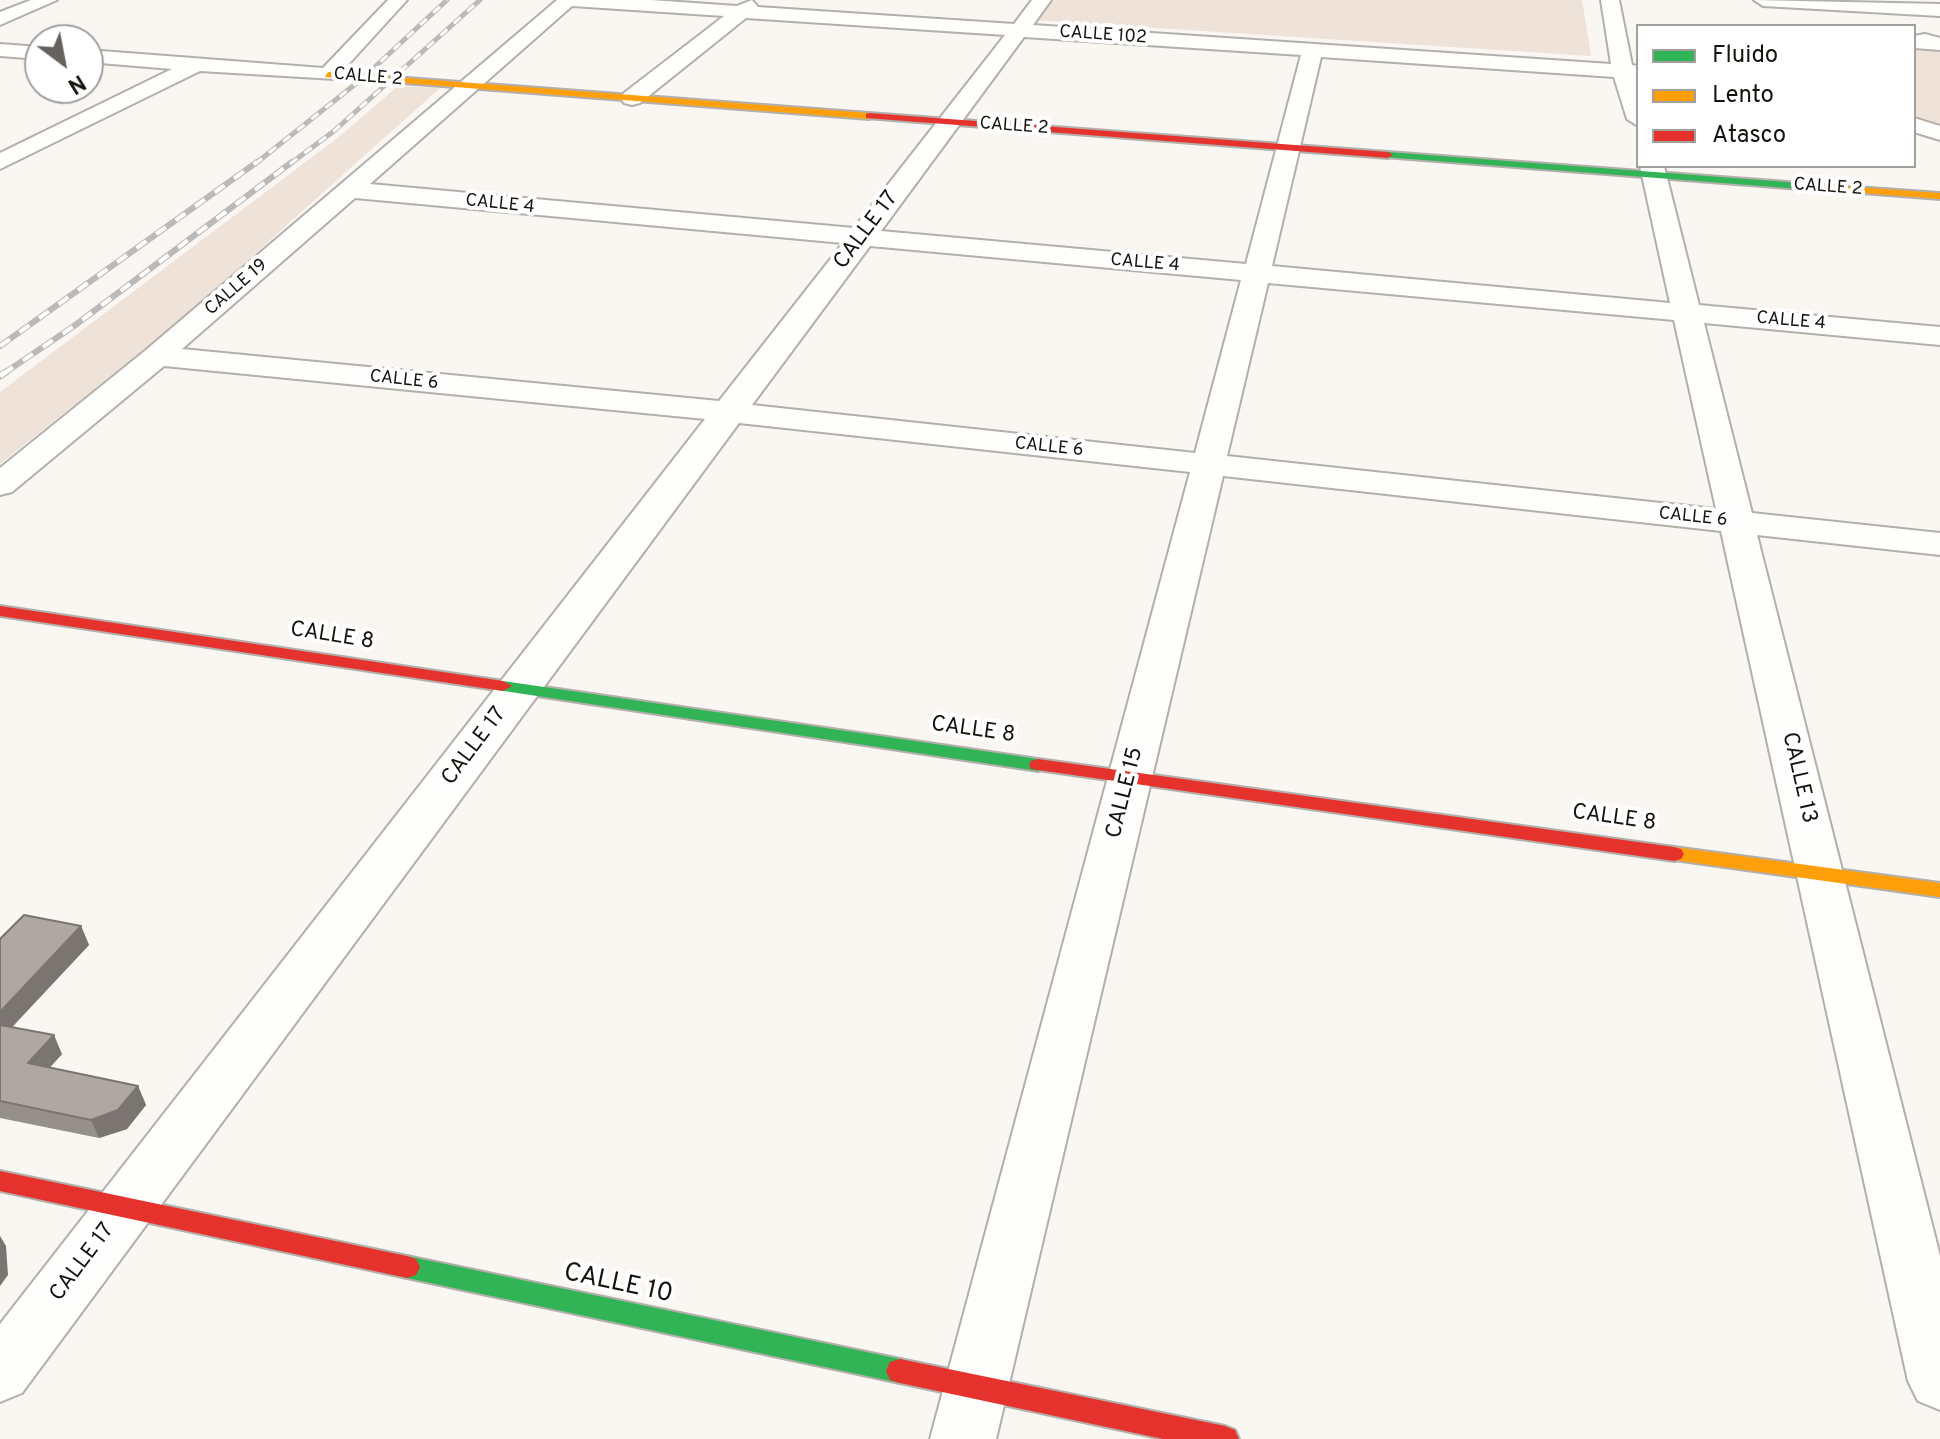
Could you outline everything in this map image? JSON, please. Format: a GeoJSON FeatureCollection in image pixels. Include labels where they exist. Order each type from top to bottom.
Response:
{"type":"FeatureCollection","features":[{"type":"Feature","properties":{"kind":"street"},"geometry":{"type":"LineString","coordinates":[[0,19],[48,0]]}},
{"type":"Feature","properties":{"kind":"street"},"geometry":{"type":"LineString","coordinates":[[328,75],[398,0]]}},
{"type":"Feature","properties":{"kind":"street","name":"CALLE 102"},"geometry":{"type":"LineString","coordinates":[[568,0],[749,6],[1019,30],[1631,71]]}},
{"type":"Feature","properties":{"kind":"street","name":"CALLE 19"},"geometry":{"type":"LineString","coordinates":[[0,485],[157,356],[568,0]]}},
{"type":"Feature","properties":{"kind":"street","name":"CALLE 17"},"geometry":{"type":"LineString","coordinates":[[0,1373],[1042,0]]}},
{"type":"Feature","properties":{"kind":"street"},"geometry":{"type":"LineString","coordinates":[[1610,0],[1631,71],[1636,105]]}},
{"type":"Feature","properties":{"kind":"street"},"geometry":{"type":"LineString","coordinates":[[1763,0],[1898,4],[1940,10]]}},
{"type":"Feature","properties":{"kind":"street"},"geometry":{"type":"LineString","coordinates":[[1898,4],[1913,24]]}},
{"type":"Feature","properties":{"kind":"street"},"geometry":{"type":"LineString","coordinates":[[632,98],[749,6]]}},
{"type":"Feature","properties":{"kind":"street"},"geometry":{"type":"LineString","coordinates":[[0,50],[24,52]]}},
{"type":"Feature","properties":{"kind":"street","name":"CALLE 15"},"geometry":{"type":"LineString","coordinates":[[970,1413],[1313,50]]}},
{"type":"Feature","properties":{"kind":"street","name":"CALLE 2"},"geometry":{"type":"LineString","coordinates":[[104,57],[1288,147],[1653,170],[1940,196]]}},
{"type":"Feature","properties":{"kind":"street"},"geometry":{"type":"LineString","coordinates":[[0,162],[196,65]]}},
{"type":"Feature","properties":{"kind":"street"},"geometry":{"type":"LineString","coordinates":[[1916,126],[1940,133]]}},
{"type":"Feature","properties":{"kind":"street","name":"CALLE 13"},"geometry":{"type":"LineString","coordinates":[[1653,170],[1940,1381]]}},
{"type":"Feature","properties":{"kind":"street","name":"CALLE 4"},"geometry":{"type":"LineString","coordinates":[[351,190],[860,240],[1940,336]]}},
{"type":"Feature","properties":{"kind":"street","name":"CALLE 6"},"geometry":{"type":"LineString","coordinates":[[157,356],[729,412],[1940,544]]}},
{"type":"Feature","properties":{"kind":"street","name":"CALLE 8"},"geometry":{"type":"LineString","coordinates":[[0,611],[1129,779],[1820,871],[1940,890]]}},
{"type":"Feature","properties":{"kind":"street","name":"CALLE 10"},"geometry":{"type":"LineString","coordinates":[[0,1181],[125,1208],[970,1413],[1225,1439]]}},
{"type":"Feature","properties":{"kind":"shaded area"},"geometry":{"type":"Polygon","coordinates":[[[1047,0],[1582,0],[1591,56],[1032,20],[1047,0]]]}},
{"type":"Feature","properties":{"kind":"shaded area"},"geometry":{"type":"Polygon","coordinates":[[[1916,49],[1940,50],[1940,126],[1916,119],[1916,49]]]}},
{"type":"Feature","properties":{"kind":"shaded area"},"geometry":{"type":"Polygon","coordinates":[[[398,86],[440,88],[175,325],[0,464],[0,392],[340,136],[398,86]]]}},
{"type":"Feature","properties":{"kind":"building"},"geometry":{"type":"Polygon","coordinates":[[[24,915],[81,926],[0,1012],[0,939],[24,915]]]}},
{"type":"Feature","properties":{"kind":"building"},"geometry":{"type":"Polygon","coordinates":[[[0,1025],[54,1035],[28,1063],[138,1086],[118,1110],[91,1120],[0,1101],[0,1025]]]}},
{"type":"Feature","properties":{"kind":"railway"},"geometry":{"type":"LineString","coordinates":[[255,164],[363,78],[447,0]]}},
{"type":"Feature","properties":{"kind":"railway"},"geometry":{"type":"LineString","coordinates":[[290,164],[334,131],[480,0]]}},
{"type":"Feature","properties":{"kind":"railway"},"geometry":{"type":"LineString","coordinates":[[0,346],[257,162]]}},
{"type":"Feature","properties":{"kind":"railway"},"geometry":{"type":"LineString","coordinates":[[3,374],[74,326],[292,162]]}},
{"type":"Feature","properties":{"kind":"traffic: fast"},"geometry":{"type":"LineString","coordinates":[[1388,155],[1814,187]]}},
{"type":"Feature","properties":{"kind":"traffic: fast"},"geometry":{"type":"LineString","coordinates":[[503,686],[1038,765]]}},
{"type":"Feature","properties":{"kind":"traffic: fast"},"geometry":{"type":"LineString","coordinates":[[407,1267],[900,1371]]}},
{"type":"Feature","properties":{"kind":"traffic: slow"},"geometry":{"type":"LineString","coordinates":[[328,75],[869,116]]}},
{"type":"Feature","properties":{"kind":"traffic: slow"},"geometry":{"type":"LineString","coordinates":[[1814,187],[1940,196]]}},
{"type":"Feature","properties":{"kind":"traffic: slow"},"geometry":{"type":"LineString","coordinates":[[1674,854],[1940,890]]}},
{"type":"Feature","properties":{"kind":"traffic: jam"},"geometry":{"type":"LineString","coordinates":[[869,116],[1388,155]]}},
{"type":"Feature","properties":{"kind":"traffic: jam"},"geometry":{"type":"LineString","coordinates":[[0,611],[503,686]]}},
{"type":"Feature","properties":{"kind":"traffic: jam"},"geometry":{"type":"LineString","coordinates":[[1038,765],[1674,854]]}},
{"type":"Feature","properties":{"kind":"traffic: jam"},"geometry":{"type":"LineString","coordinates":[[0,1181],[407,1267]]}},
{"type":"Feature","properties":{"kind":"traffic: jam"},"geometry":{"type":"LineString","coordinates":[[900,1371],[1225,1439]]}}]}
